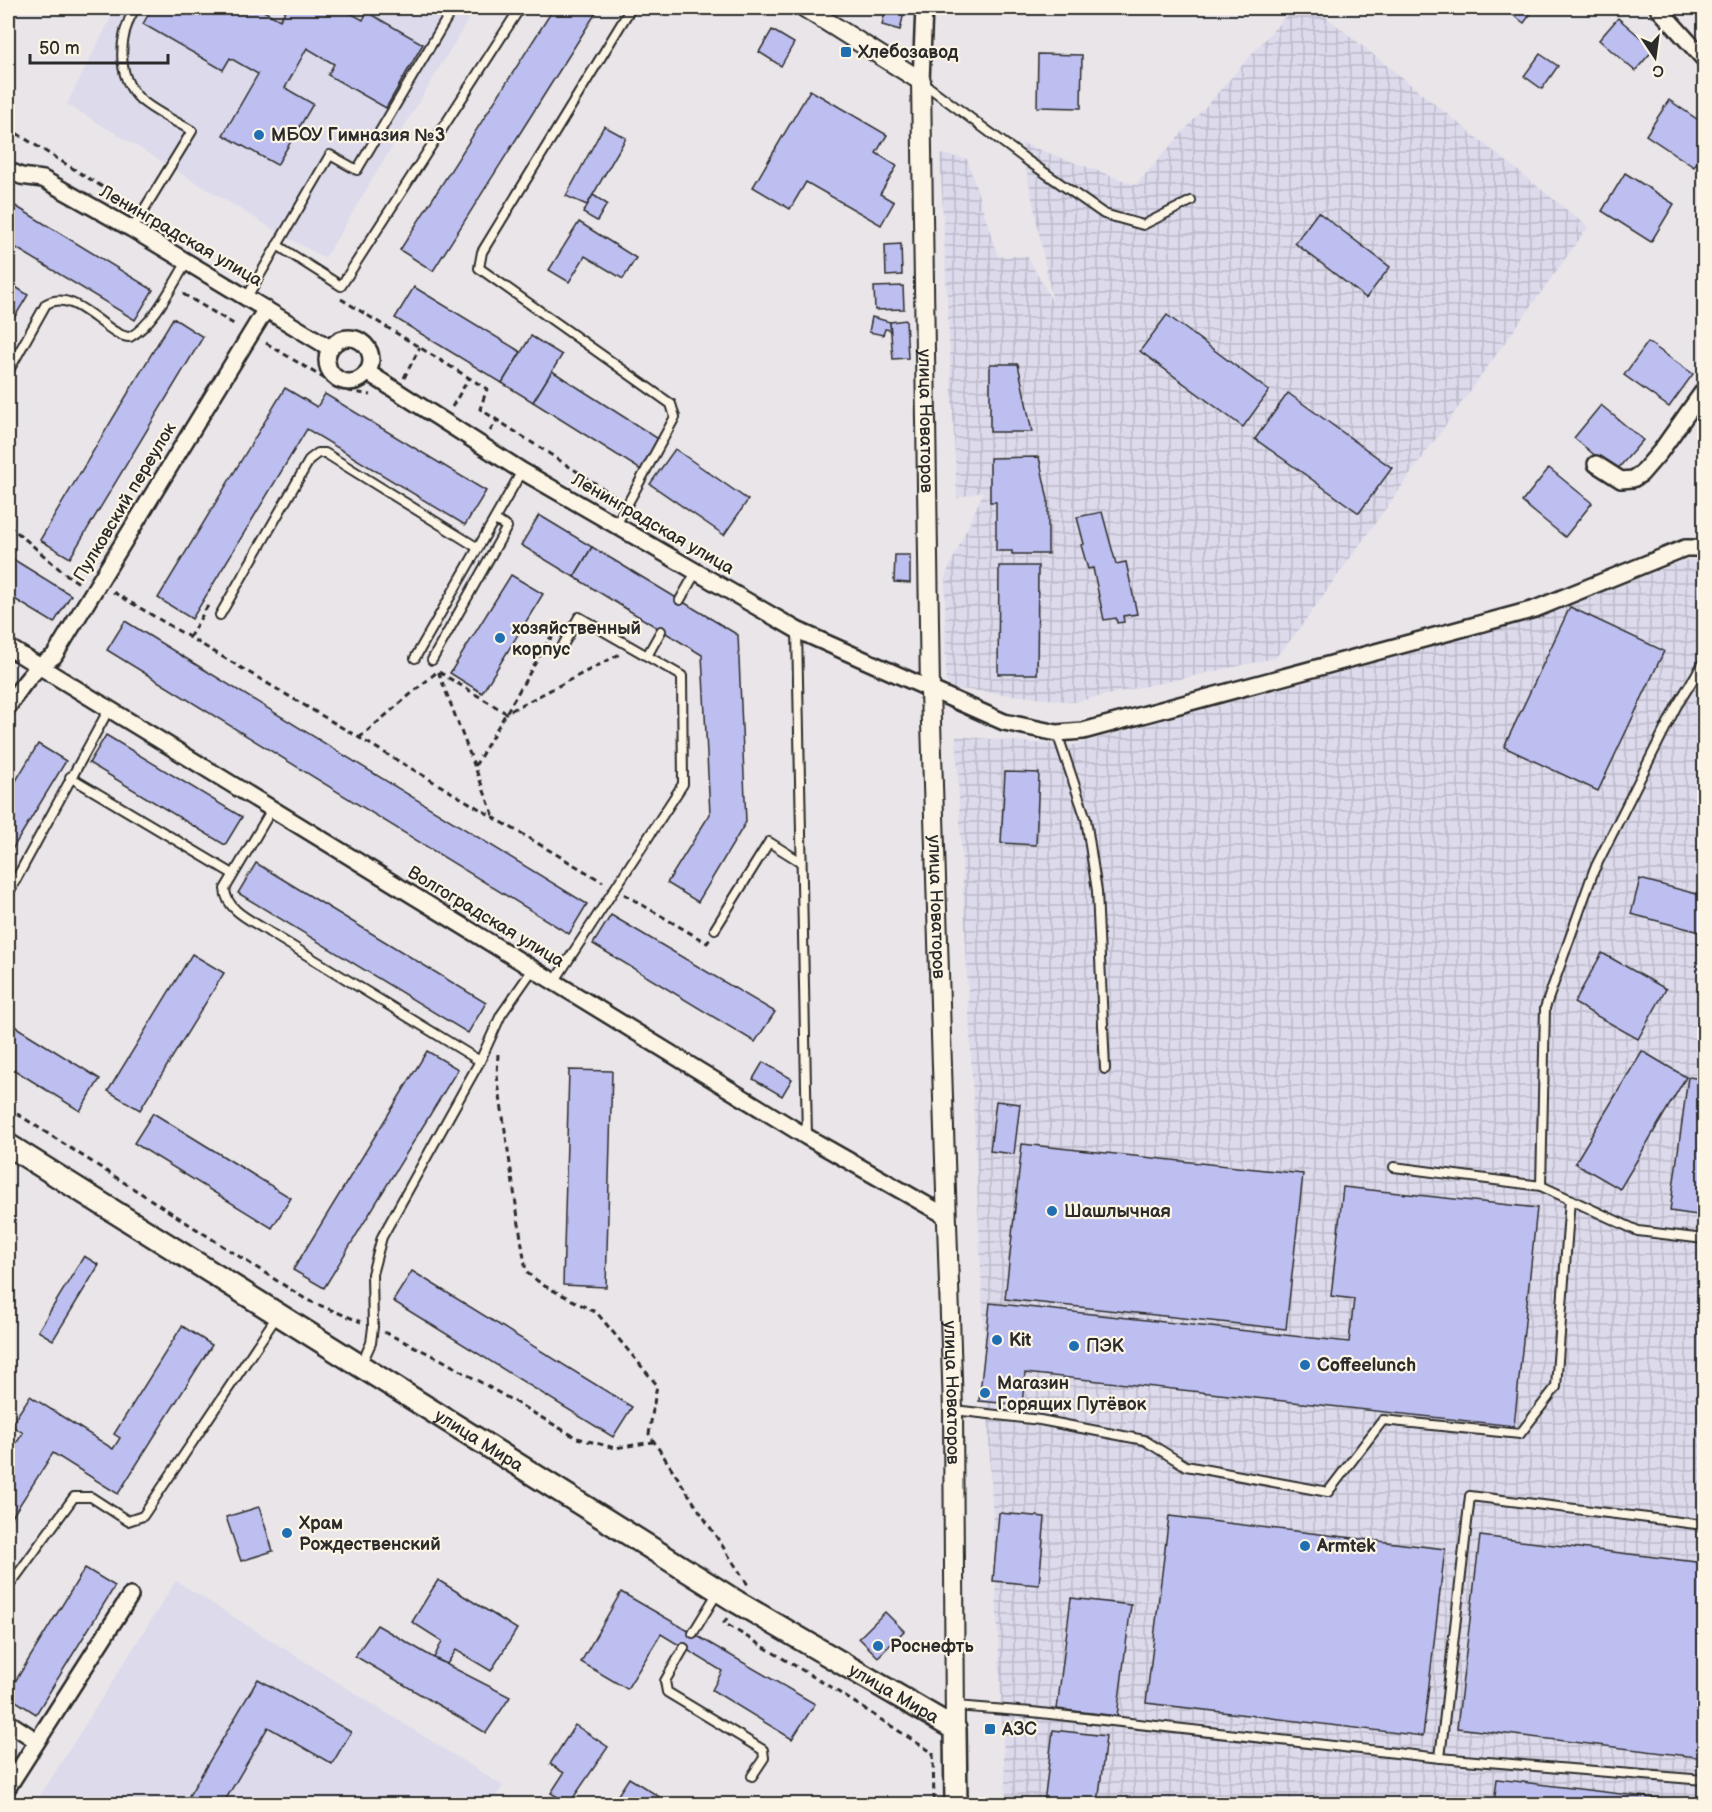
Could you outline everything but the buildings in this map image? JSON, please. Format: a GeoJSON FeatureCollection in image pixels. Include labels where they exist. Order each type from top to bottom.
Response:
{"type":"FeatureCollection","features":[{"type":"Feature","properties":{"kind":"main road","name":"улица Мира"},"geometry":{"type":"LineString","coordinates":[[8,1145],[718,1591],[955,1729]]}},
{"type":"Feature","properties":{"kind":"main road","name":"улица Новаторов"},"geometry":{"type":"LineString","coordinates":[[955,1729],[956,1804]]}},
{"type":"Feature","properties":{"kind":"street"},"geometry":{"type":"LineString","coordinates":[[805,8],[921,81]]}},
{"type":"Feature","properties":{"kind":"street","name":"улица Новаторов"},"geometry":{"type":"LineString","coordinates":[[924,8],[921,81],[930,691],[953,1410],[955,1729]]}},
{"type":"Feature","properties":{"kind":"street"},"geometry":{"type":"LineString","coordinates":[[1659,8],[1704,59]]}},
{"type":"Feature","properties":{"kind":"street","name":"Ленинградская улица"},"geometry":{"type":"LineString","coordinates":[[8,171],[21,176],[43,179],[132,229],[330,348]]}},
{"type":"Feature","properties":{"kind":"street","name":"Пулковский переулок"},"geometry":{"type":"LineString","coordinates":[[8,707],[38,666],[54,656],[266,309]]}},
{"type":"Feature","properties":{"kind":"street"},"geometry":{"type":"LineString","coordinates":[[343,339],[358,339],[369,350],[371,357],[367,372],[361,378],[353,381],[337,378],[331,372],[328,364],[330,348],[343,339]]}},
{"type":"Feature","properties":{"kind":"street","name":"Ленинградская улица"},"geometry":{"type":"LineString","coordinates":[[367,372],[522,471],[797,630],[1004,722],[1057,733],[1083,731],[1535,609],[1685,548],[1704,548]]}},
{"type":"Feature","properties":{"kind":"street"},"geometry":{"type":"LineString","coordinates":[[1596,464],[1621,480],[1638,477],[1660,452],[1704,390]]}},
{"type":"Feature","properties":{"kind":"street","name":"Волгоградская улица"},"geometry":{"type":"LineString","coordinates":[[8,647],[807,1137],[946,1216]]}},
{"type":"Feature","properties":{"kind":"street"},"geometry":{"type":"LineString","coordinates":[[8,1787],[130,1596]]}},
{"type":"Feature","properties":{"kind":"street"},"geometry":{"type":"LineString","coordinates":[[8,1722],[37,1741]]}},
{"type":"Feature","properties":{"kind":"lane"},"geometry":{"type":"LineString","coordinates":[[132,229],[192,131],[141,100],[128,85],[122,60],[123,35],[135,8]]}},
{"type":"Feature","properties":{"kind":"lane"},"geometry":{"type":"LineString","coordinates":[[247,297],[330,155],[357,170],[453,8]]}},
{"type":"Feature","properties":{"kind":"lane"},"geometry":{"type":"LineString","coordinates":[[277,245],[341,286],[520,8]]}},
{"type":"Feature","properties":{"kind":"lane"},"geometry":{"type":"LineString","coordinates":[[616,525],[675,417],[671,404],[479,268],[482,252],[631,8]]}},
{"type":"Feature","properties":{"kind":"lane"},"geometry":{"type":"LineString","coordinates":[[921,81],[1028,161],[1104,214],[1143,225],[1191,201]]}},
{"type":"Feature","properties":{"kind":"lane"},"geometry":{"type":"LineString","coordinates":[[8,372],[46,304],[53,300],[72,304],[87,311],[120,334],[130,337],[137,334],[147,323],[187,262]]}},
{"type":"Feature","properties":{"kind":"lane"},"geometry":{"type":"LineString","coordinates":[[220,615],[310,459],[318,453],[325,453],[478,548]]}},
{"type":"Feature","properties":{"kind":"lane"},"geometry":{"type":"LineString","coordinates":[[415,658],[522,471]]}},
{"type":"Feature","properties":{"kind":"lane"},"geometry":{"type":"LineString","coordinates":[[432,660],[507,527],[495,520]]}},
{"type":"Feature","properties":{"kind":"lane"},"geometry":{"type":"LineString","coordinates":[[680,600],[696,572]]}},
{"type":"Feature","properties":{"kind":"lane"},"geometry":{"type":"LineString","coordinates":[[554,982],[683,784],[682,676],[579,617],[563,645]]}},
{"type":"Feature","properties":{"kind":"lane"},"geometry":{"type":"LineString","coordinates":[[797,630],[807,1137]]}},
{"type":"Feature","properties":{"kind":"lane"},"geometry":{"type":"LineString","coordinates":[[647,656],[662,631]]}},
{"type":"Feature","properties":{"kind":"lane"},"geometry":{"type":"LineString","coordinates":[[1541,1186],[1545,1008],[1594,870],[1676,707],[1704,662]]}},
{"type":"Feature","properties":{"kind":"lane"},"geometry":{"type":"LineString","coordinates":[[8,894],[109,709]]}},
{"type":"Feature","properties":{"kind":"lane"},"geometry":{"type":"LineString","coordinates":[[1057,733],[1086,819],[1097,891],[1106,1069]]}},
{"type":"Feature","properties":{"kind":"lane"},"geometry":{"type":"LineString","coordinates":[[70,777],[233,874]]}},
{"type":"Feature","properties":{"kind":"lane"},"geometry":{"type":"LineString","coordinates":[[272,809],[225,889],[225,896],[230,904],[238,912],[480,1060]]}},
{"type":"Feature","properties":{"kind":"lane"},"geometry":{"type":"LineString","coordinates":[[716,929],[769,842],[801,862]]}},
{"type":"Feature","properties":{"kind":"lane"},"geometry":{"type":"LineString","coordinates":[[361,1366],[371,1343],[372,1274],[382,1237],[480,1060],[501,1015],[533,969]]}},
{"type":"Feature","properties":{"kind":"lane"},"geometry":{"type":"LineString","coordinates":[[1395,1167],[1541,1186],[1638,1231],[1704,1239]]}},
{"type":"Feature","properties":{"kind":"lane"},"geometry":{"type":"LineString","coordinates":[[953,1410],[1040,1420],[1144,1440],[1186,1466],[1328,1492],[1383,1420],[1520,1434],[1556,1387],[1570,1199]]}},
{"type":"Feature","properties":{"kind":"lane"},"geometry":{"type":"LineString","coordinates":[[8,1581],[12,1582],[74,1497],[91,1497],[128,1521],[143,1516],[278,1314]]}},
{"type":"Feature","properties":{"kind":"lane"},"geometry":{"type":"LineString","coordinates":[[1440,1758],[1470,1496],[1704,1526]]}},
{"type":"Feature","properties":{"kind":"lane"},"geometry":{"type":"LineString","coordinates":[[693,1634],[718,1591]]}},
{"type":"Feature","properties":{"kind":"lane"},"geometry":{"type":"LineString","coordinates":[[684,1648],[664,1681],[665,1689],[763,1750],[764,1758],[752,1776]]}},
{"type":"Feature","properties":{"kind":"lane"},"geometry":{"type":"LineString","coordinates":[[954,1706],[1044,1713],[1440,1758],[1704,1780]]}},
{"type":"Feature","properties":{"kind":"path"},"geometry":{"type":"LineString","coordinates":[[8,128],[143,212]]}},
{"type":"Feature","properties":{"kind":"path"},"geometry":{"type":"LineString","coordinates":[[171,287],[343,390],[369,394],[379,400]]}},
{"type":"Feature","properties":{"kind":"path"},"geometry":{"type":"LineString","coordinates":[[340,298],[487,389],[480,409],[627,504]]}},
{"type":"Feature","properties":{"kind":"path"},"geometry":{"type":"LineString","coordinates":[[397,391],[420,348]]}},
{"type":"Feature","properties":{"kind":"path"},"geometry":{"type":"LineString","coordinates":[[444,421],[469,378]]}},
{"type":"Feature","properties":{"kind":"path"},"geometry":{"type":"LineString","coordinates":[[8,526],[26,538],[64,573],[189,638],[707,943],[716,929]]}},
{"type":"Feature","properties":{"kind":"path"},"geometry":{"type":"LineString","coordinates":[[189,638],[207,607],[220,615]]}},
{"type":"Feature","properties":{"kind":"path"},"geometry":{"type":"LineString","coordinates":[[475,766],[550,638],[563,645]]}},
{"type":"Feature","properties":{"kind":"path"},"geometry":{"type":"LineString","coordinates":[[506,713],[632,647]]}},
{"type":"Feature","properties":{"kind":"path"},"geometry":{"type":"LineString","coordinates":[[432,660],[495,818]]}},
{"type":"Feature","properties":{"kind":"path"},"geometry":{"type":"LineString","coordinates":[[359,738],[438,671]]}},
{"type":"Feature","properties":{"kind":"path"},"geometry":{"type":"LineString","coordinates":[[438,671],[506,713]]}},
{"type":"Feature","properties":{"kind":"path"},"geometry":{"type":"LineString","coordinates":[[499,1045],[497,1076],[526,1272],[543,1285],[597,1313],[657,1385],[649,1434],[652,1442],[749,1586],[724,1623],[832,1688],[933,1753],[934,1804]]}},
{"type":"Feature","properties":{"kind":"path"},"geometry":{"type":"LineString","coordinates":[[8,1108],[308,1300],[373,1327],[442,1360],[577,1438],[615,1448],[652,1442]]}},
{"type":"Feature","properties":{"kind":"shaded area","name":"МБОУ Гимназия №3"},"geometry":{"type":"Polygon","coordinates":[[[104,8],[475,8],[325,258],[67,104],[112,16],[104,8]]]}},
{"type":"Feature","properties":{"kind":"shaded area"},"geometry":{"type":"Polygon","coordinates":[[[1293,8],[1315,8],[1588,227],[1294,636],[1275,658],[1074,702],[951,688],[946,681],[945,577],[984,491],[957,498],[940,154],[967,159],[998,257],[1027,256],[1053,303],[1021,143],[1136,185],[1293,8]]]}},
{"type":"Feature","properties":{"kind":"shaded area"},"geometry":{"type":"Polygon","coordinates":[[[1686,560],[1704,561],[1704,1804],[1032,1804],[1006,1801],[956,736],[1070,746],[1529,621],[1686,560]]]}},
{"type":"Feature","properties":{"kind":"shaded area"},"geometry":{"type":"Polygon","coordinates":[[[176,1581],[503,1786],[491,1804],[35,1804],[176,1581]]]}},
{"type":"Feature","properties":{"kind":"place","name":"Хлебозавод"},"geometry":{"type":"Point","coordinates":[846,52]}},
{"type":"Feature","properties":{"kind":"place","name":"МБОУ Гимназия №3"},"geometry":{"type":"Point","coordinates":[259,135]}},
{"type":"Feature","properties":{"kind":"place","name":"хозяйственный корпус"},"geometry":{"type":"Point","coordinates":[500,638]}},
{"type":"Feature","properties":{"kind":"place","name":"Шашлычная"},"geometry":{"type":"Point","coordinates":[1052,1211]}},
{"type":"Feature","properties":{"kind":"place","name":"Kit"},"geometry":{"type":"Point","coordinates":[997,1340]}},
{"type":"Feature","properties":{"kind":"place","name":"ПЭК"},"geometry":{"type":"Point","coordinates":[1074,1346]}},
{"type":"Feature","properties":{"kind":"place","name":"Coffeelunch"},"geometry":{"type":"Point","coordinates":[1305,1365]}},
{"type":"Feature","properties":{"kind":"place","name":"Магазин Горящих Путёвок"},"geometry":{"type":"Point","coordinates":[985,1393]}},
{"type":"Feature","properties":{"kind":"place","name":"Храм Рождественский"},"geometry":{"type":"Point","coordinates":[287,1533]}},
{"type":"Feature","properties":{"kind":"place","name":"Armtek"},"geometry":{"type":"Point","coordinates":[1305,1546]}},
{"type":"Feature","properties":{"kind":"place","name":"Роснефть"},"geometry":{"type":"Point","coordinates":[878,1646]}},
{"type":"Feature","properties":{"kind":"place","name":"АЗС"},"geometry":{"type":"Point","coordinates":[990,1729]}}]}
